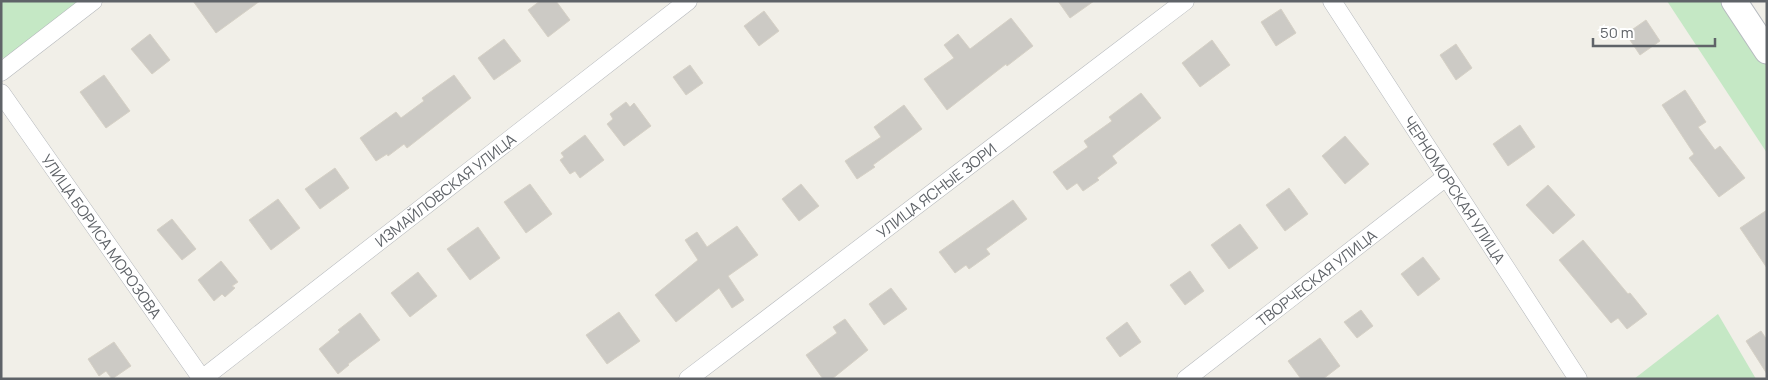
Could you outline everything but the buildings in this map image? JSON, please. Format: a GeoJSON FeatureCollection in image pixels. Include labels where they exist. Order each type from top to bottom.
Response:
{"type":"FeatureCollection","features":[{"type":"Feature","properties":{"kind":"street"},"geometry":{"type":"LineString","coordinates":[[1,72],[93,1]]}},
{"type":"Feature","properties":{"kind":"street","name":"ИЗМАЙЛОВСКАЯ УЛИЦА"},"geometry":{"type":"LineString","coordinates":[[202,379],[688,1]]}},
{"type":"Feature","properties":{"kind":"street","name":"УЛИЦА ЯСНЫЕ ЗОРИ"},"geometry":{"type":"LineString","coordinates":[[688,379],[1185,1]]}},
{"type":"Feature","properties":{"kind":"street","name":"ЧЕРНОМОРСКАЯ УЛИЦА"},"geometry":{"type":"LineString","coordinates":[[1332,1],[1578,379]]}},
{"type":"Feature","properties":{"kind":"street"},"geometry":{"type":"LineString","coordinates":[[1734,1],[1767,51]]}},
{"type":"Feature","properties":{"kind":"street","name":"УЛИЦА БОРИСА МОРОЗОВА"},"geometry":{"type":"LineString","coordinates":[[1,93],[202,379]]}},
{"type":"Feature","properties":{"kind":"street","name":"ТВОРЧЕСКАЯ УЛИЦА"},"geometry":{"type":"LineString","coordinates":[[1186,379],[1446,177]]}},
{"type":"Feature","properties":{"kind":"green space"},"geometry":{"type":"Polygon","coordinates":[[[1,1],[83,1],[10,57],[1,58],[1,1]]]}},
{"type":"Feature","properties":{"kind":"green space"},"geometry":{"type":"Polygon","coordinates":[[[1667,1],[1725,1],[1767,65],[1767,153],[1667,1]]]}},
{"type":"Feature","properties":{"kind":"green space"},"geometry":{"type":"Polygon","coordinates":[[[1718,314],[1756,379],[1634,379],[1718,314]]]}}]}
